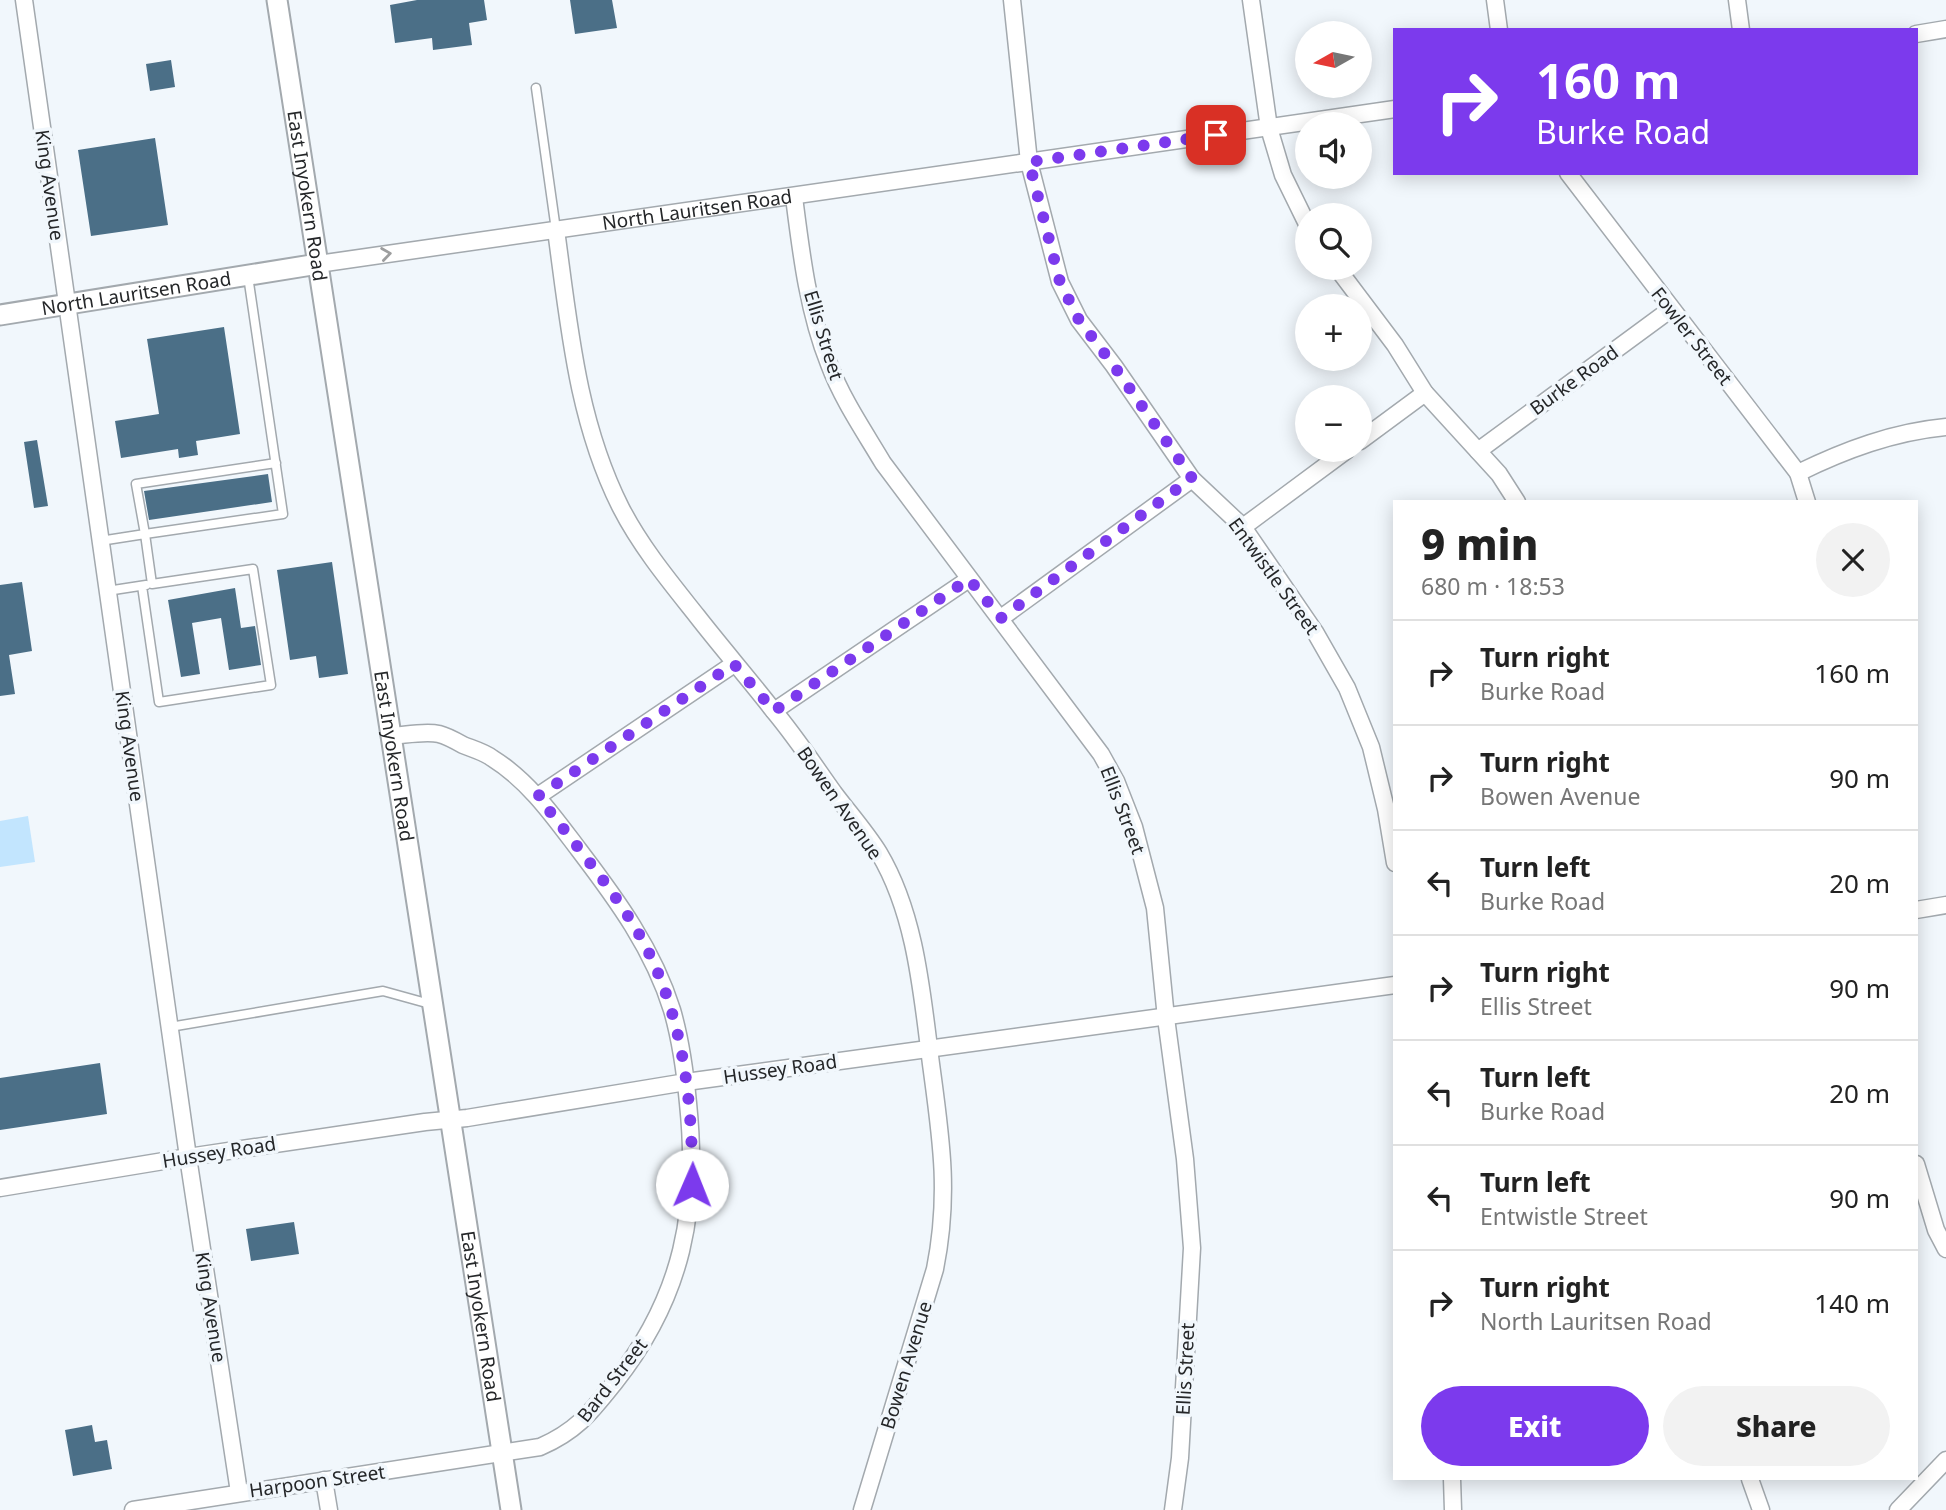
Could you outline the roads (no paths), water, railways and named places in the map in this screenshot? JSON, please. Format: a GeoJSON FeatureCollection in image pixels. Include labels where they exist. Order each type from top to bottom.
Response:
{"type":"FeatureCollection","features":[{"type":"Feature","properties":{"kind":"street","name":"King Avenue"},"geometry":{"type":"LineString","coordinates":[[24,0],[188,1157],[239,1492]]}},
{"type":"Feature","properties":{"kind":"street","name":"East Inyokern Road"},"geometry":{"type":"LineString","coordinates":[[277,0],[511,1510]]}},
{"type":"Feature","properties":{"kind":"street","name":"Entwistle Street"},"geometry":{"type":"LineString","coordinates":[[1012,0],[1029,162],[1060,282],[1079,320],[1192,478],[1243,527],[1315,632],[1347,688],[1371,747],[1393,851]]}},
{"type":"Feature","properties":{"kind":"street"},"geometry":{"type":"LineString","coordinates":[[1251,0],[1269,128],[1283,175],[1297,203]]}},
{"type":"Feature","properties":{"kind":"street"},"geometry":{"type":"LineString","coordinates":[[1495,0],[1499,28]]}},
{"type":"Feature","properties":{"kind":"street"},"geometry":{"type":"LineString","coordinates":[[1737,0],[1741,28]]}},
{"type":"Feature","properties":{"kind":"street"},"geometry":{"type":"LineString","coordinates":[[1918,34],[1946,29]]}},
{"type":"Feature","properties":{"kind":"street","name":"North Lauritsen Road"},"geometry":{"type":"LineString","coordinates":[[0,315],[318,264],[1393,109]]}},
{"type":"Feature","properties":{"kind":"street","name":"Fowler Street"},"geometry":{"type":"LineString","coordinates":[[1570,175],[1798,473],[1806,500]]}},
{"type":"Feature","properties":{"kind":"street","name":"Ellis Street"},"geometry":{"type":"LineString","coordinates":[[794,197],[805,272],[828,364],[852,412],[883,463],[1101,754],[1116,781],[1134,827],[1155,908],[1166,1018],[1185,1159],[1192,1248],[1180,1458],[1173,1510]]}},
{"type":"Feature","properties":{"kind":"street","name":"Bowen Avenue"},"geometry":{"type":"LineString","coordinates":[[556,230],[583,403],[599,459],[622,510],[657,565],[774,711],[879,854],[896,891],[911,936],[920,976],[942,1143],[945,1189],[942,1231],[935,1269],[862,1510]]}},
{"type":"Feature","properties":{"kind":"street"},"geometry":{"type":"LineString","coordinates":[[1346,280],[1395,345],[1425,393],[1499,474],[1516,500]]}},
{"type":"Feature","properties":{"kind":"street","name":"Burke Road"},"geometry":{"type":"LineString","coordinates":[[1478,451],[1671,309]]}},
{"type":"Feature","properties":{"kind":"street"},"geometry":{"type":"LineString","coordinates":[[1372,432],[1425,393]]}},
{"type":"Feature","properties":{"kind":"street"},"geometry":{"type":"LineString","coordinates":[[1798,473],[1831,456],[1888,437],[1917,429],[1946,427]]}},
{"type":"Feature","properties":{"kind":"street"},"geometry":{"type":"LineString","coordinates":[[1243,527],[1331,462]]}},
{"type":"Feature","properties":{"kind":"street"},"geometry":{"type":"LineString","coordinates":[[1001,618],[1192,478]]}},
{"type":"Feature","properties":{"kind":"street"},"geometry":{"type":"LineString","coordinates":[[774,711],[969,579]]}},
{"type":"Feature","properties":{"kind":"street"},"geometry":{"type":"LineString","coordinates":[[538,796],[734,664]]}},
{"type":"Feature","properties":{"kind":"street","name":"Bard Street"},"geometry":{"type":"LineString","coordinates":[[391,736],[439,734],[492,757],[538,796],[637,931],[671,1007],[681,1044],[693,1148],[692,1185],[688,1222],[668,1293],[634,1358],[586,1419],[560,1439],[540,1447],[501,1452]]}},
{"type":"Feature","properties":{"kind":"street"},"geometry":{"type":"LineString","coordinates":[[1918,910],[1946,905]]}},
{"type":"Feature","properties":{"kind":"street","name":"Hussey Road"},"geometry":{"type":"LineString","coordinates":[[0,1188],[686,1082],[1393,985]]}},
{"type":"Feature","properties":{"kind":"street"},"geometry":{"type":"LineString","coordinates":[[1918,1171],[1936,1230],[1946,1249]]}},
{"type":"Feature","properties":{"kind":"street","name":"Harpoon Street"},"geometry":{"type":"LineString","coordinates":[[132,1510],[501,1452]]}},
{"type":"Feature","properties":{"kind":"street"},"geometry":{"type":"LineString","coordinates":[[1898,1510],[1946,1460]]}},
{"type":"Feature","properties":{"kind":"street"},"geometry":{"type":"LineString","coordinates":[[324,1480],[329,1510]]}},
{"type":"Feature","properties":{"kind":"street"},"geometry":{"type":"LineString","coordinates":[[1452,1480],[1453,1510]]}},
{"type":"Feature","properties":{"kind":"street"},"geometry":{"type":"LineString","coordinates":[[1750,1480],[1761,1510]]}},
{"type":"Feature","properties":{"kind":"lane"},"geometry":{"type":"LineString","coordinates":[[536,88],[556,230]]}},
{"type":"Feature","properties":{"kind":"lane"},"geometry":{"type":"LineString","coordinates":[[100,541],[284,514],[248,276]]}},
{"type":"Feature","properties":{"kind":"lane"},"geometry":{"type":"LineString","coordinates":[[152,584],[136,484],[276,463]]}},
{"type":"Feature","properties":{"kind":"lane"},"geometry":{"type":"LineString","coordinates":[[107,591],[253,569],[271,685],[159,702],[142,586]]}},
{"type":"Feature","properties":{"kind":"lane"},"geometry":{"type":"LineString","coordinates":[[170,1027],[383,991],[433,1004]]}}]}
